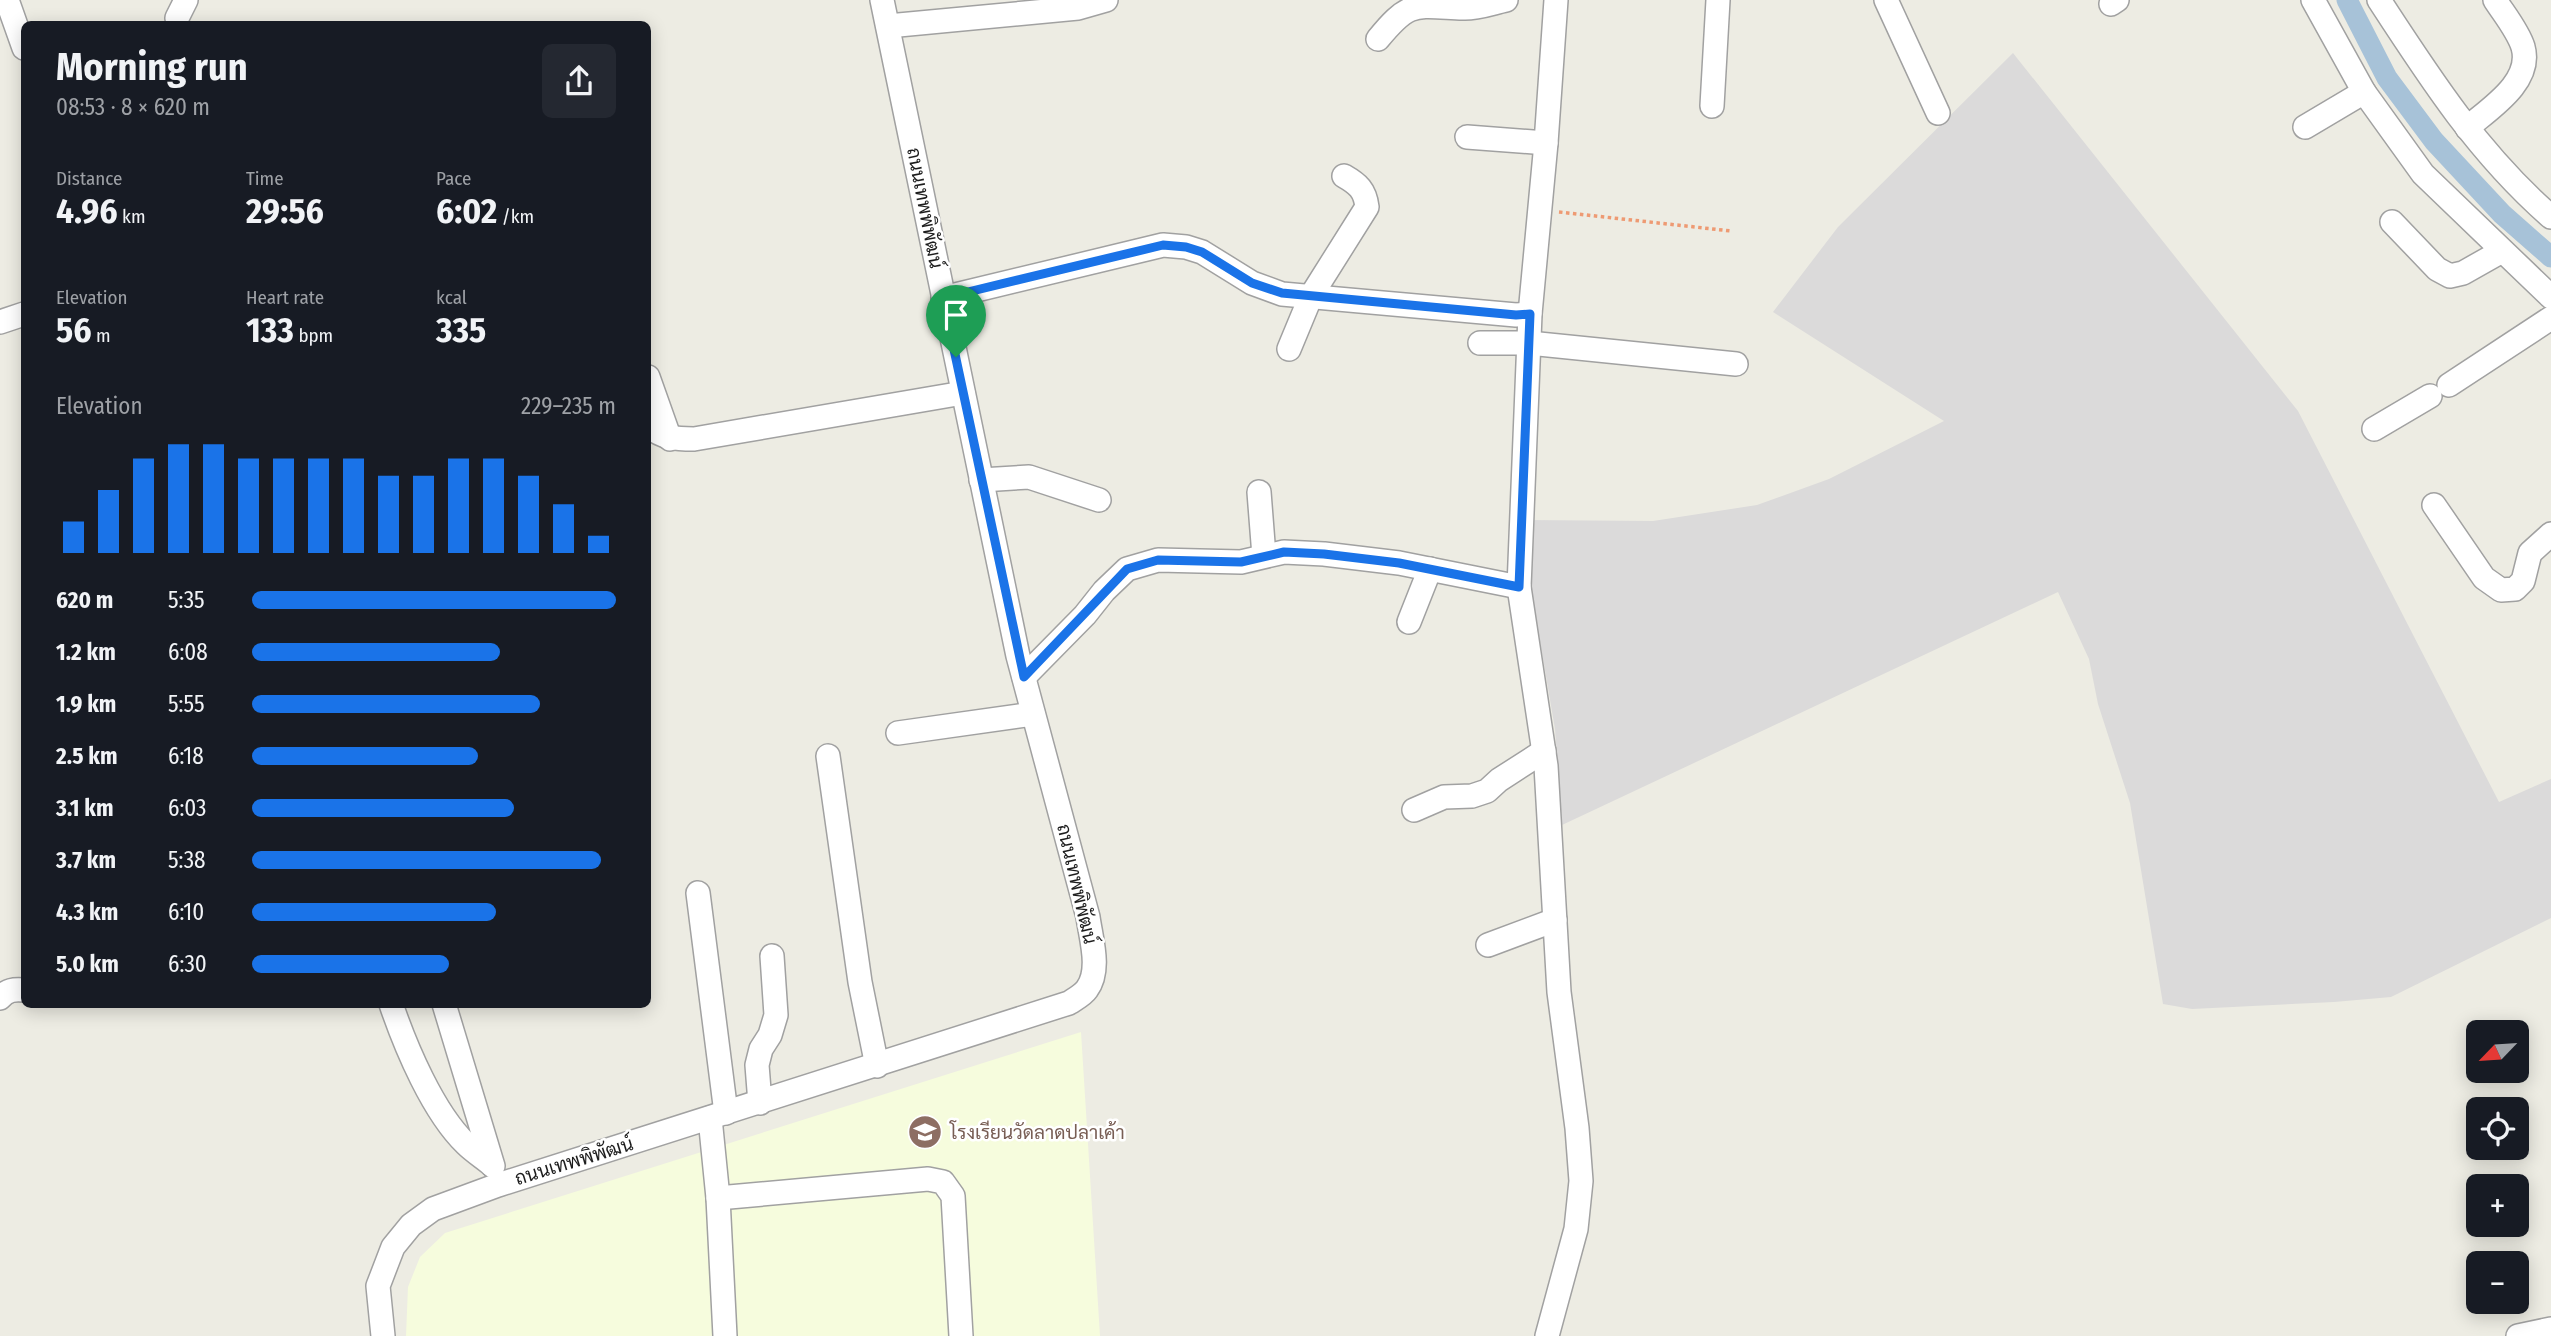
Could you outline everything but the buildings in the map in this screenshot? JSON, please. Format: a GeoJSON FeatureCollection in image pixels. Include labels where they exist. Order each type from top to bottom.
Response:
{"type":"FeatureCollection","features":[{"type":"Feature","properties":{"kind":"street"},"geometry":{"type":"LineString","coordinates":[[7,0],[21,40]]}},
{"type":"Feature","properties":{"kind":"street","name":"ถนนเทพพิพัฒน์"},"geometry":{"type":"LineString","coordinates":[[383,1336],[377,1286],[393,1247],[411,1226],[433,1209],[495,1175],[718,1116],[1069,1003],[1086,991],[1093,977],[1093,954],[1087,917],[1024,677],[882,0]]}},
{"type":"Feature","properties":{"kind":"street"},"geometry":{"type":"LineString","coordinates":[[888,26],[1078,8],[1105,0]]}},
{"type":"Feature","properties":{"kind":"street"},"geometry":{"type":"LineString","coordinates":[[1378,39],[1396,15],[1409,8],[1424,5],[1466,9],[1506,0]]}},
{"type":"Feature","properties":{"kind":"street"},"geometry":{"type":"LineString","coordinates":[[1547,1336],[1576,1229],[1581,1181],[1577,1128],[1559,992],[1544,751],[1519,587],[1530,314],[1556,0]]}},
{"type":"Feature","properties":{"kind":"street"},"geometry":{"type":"LineString","coordinates":[[1712,106],[1718,0]]}},
{"type":"Feature","properties":{"kind":"street"},"geometry":{"type":"LineString","coordinates":[[1886,0],[1938,113]]}},
{"type":"Feature","properties":{"kind":"street"},"geometry":{"type":"LineString","coordinates":[[2313,0],[2364,92],[2423,174],[2551,297]]}},
{"type":"Feature","properties":{"kind":"street"},"geometry":{"type":"LineString","coordinates":[[2379,0],[2442,96],[2467,128],[2524,194],[2551,217]]}},
{"type":"Feature","properties":{"kind":"street"},"geometry":{"type":"LineString","coordinates":[[2467,128],[2510,91],[2520,74],[2524,59],[2523,47],[2495,0]]}},
{"type":"Feature","properties":{"kind":"street"},"geometry":{"type":"LineString","coordinates":[[2305,127],[2364,92]]}},
{"type":"Feature","properties":{"kind":"street"},"geometry":{"type":"LineString","coordinates":[[1468,137],[1546,144]]}},
{"type":"Feature","properties":{"kind":"street"},"geometry":{"type":"LineString","coordinates":[[1289,349],[1311,296],[1367,207],[1366,195],[1345,176]]}},
{"type":"Feature","properties":{"kind":"street"},"geometry":{"type":"LineString","coordinates":[[2392,222],[2437,269],[2450,276],[2463,273],[2502,251]]}},
{"type":"Feature","properties":{"kind":"street"},"geometry":{"type":"LineString","coordinates":[[943,298],[1163,245],[1202,252],[1252,283],[1272,290],[1311,296],[1516,315],[1530,314]]}},
{"type":"Feature","properties":{"kind":"street"},"geometry":{"type":"LineString","coordinates":[[0,323],[21,315]]}},
{"type":"Feature","properties":{"kind":"street"},"geometry":{"type":"LineString","coordinates":[[2374,429],[2551,318]]}},
{"type":"Feature","properties":{"kind":"street"},"geometry":{"type":"LineString","coordinates":[[1480,343],[1529,343],[1736,364]]}},
{"type":"Feature","properties":{"kind":"street"},"geometry":{"type":"LineString","coordinates":[[651,385],[670,439]]}},
{"type":"Feature","properties":{"kind":"street"},"geometry":{"type":"LineString","coordinates":[[651,429],[670,439],[694,439],[963,393]]}},
{"type":"Feature","properties":{"kind":"street"},"geometry":{"type":"LineString","coordinates":[[981,480],[1029,477],[1099,500]]}},
{"type":"Feature","properties":{"kind":"street"},"geometry":{"type":"LineString","coordinates":[[1259,492],[1264,556]]}},
{"type":"Feature","properties":{"kind":"street"},"geometry":{"type":"LineString","coordinates":[[2434,505],[2484,578],[2501,590],[2515,589],[2523,581],[2530,553],[2551,534]]}},
{"type":"Feature","properties":{"kind":"street"},"geometry":{"type":"LineString","coordinates":[[1024,677],[1127,569],[1158,560],[1241,562],[1284,552],[1324,554],[1430,569],[1519,587]]}},
{"type":"Feature","properties":{"kind":"street"},"geometry":{"type":"LineString","coordinates":[[1409,622],[1430,569]]}},
{"type":"Feature","properties":{"kind":"street"},"geometry":{"type":"LineString","coordinates":[[898,733],[1033,714]]}},
{"type":"Feature","properties":{"kind":"street"},"geometry":{"type":"LineString","coordinates":[[1414,810],[1444,797],[1472,796],[1488,791],[1499,780],[1544,751]]}},
{"type":"Feature","properties":{"kind":"street"},"geometry":{"type":"LineString","coordinates":[[828,756],[860,982],[877,1066]]}},
{"type":"Feature","properties":{"kind":"street"},"geometry":{"type":"LineString","coordinates":[[698,893],[718,1116],[718,1198],[725,1336]]}},
{"type":"Feature","properties":{"kind":"street"},"geometry":{"type":"LineString","coordinates":[[1488,945],[1555,920]]}},
{"type":"Feature","properties":{"kind":"street"},"geometry":{"type":"LineString","coordinates":[[760,1103],[757,1065],[776,1015],[772,956]]}},
{"type":"Feature","properties":{"kind":"street"},"geometry":{"type":"LineString","coordinates":[[0,998],[5,993],[21,990]]}},
{"type":"Feature","properties":{"kind":"street"},"geometry":{"type":"LineString","coordinates":[[392,1008],[404,1042],[448,1122],[495,1175]]}},
{"type":"Feature","properties":{"kind":"street"},"geometry":{"type":"LineString","coordinates":[[445,1008],[495,1175]]}},
{"type":"Feature","properties":{"kind":"street"},"geometry":{"type":"LineString","coordinates":[[718,1198],[928,1179],[943,1182],[953,1196],[961,1336]]}},
{"type":"Feature","properties":{"kind":"street"},"geometry":{"type":"LineString","coordinates":[[2518,1336],[2551,1329]]}},
{"type":"Feature","properties":{"kind":"path"},"geometry":{"type":"LineString","coordinates":[[1540,210],[1731,231]]}},
{"type":"Feature","properties":{"kind":"shaded area"},"geometry":{"type":"Polygon","coordinates":[[[2013,53],[2298,411],[2499,802],[2551,779],[2551,918],[2391,997],[2192,1009],[2163,1004],[2130,803],[2098,704],[2089,659],[2058,592],[1562,825],[1555,729],[1535,612],[1527,601],[1524,520],[1653,521],[1757,505],[1829,479],[1944,421],[1773,312],[1838,227],[2013,53]]]}},
{"type":"Feature","properties":{"kind":"shaded area","name":"โรงเรียนวัดลาดปลาเค้า"},"geometry":{"type":"Polygon","coordinates":[[[1081,1032],[1100,1336],[406,1336],[408,1287],[420,1257],[445,1233],[1081,1032]]]}},
{"type":"Feature","properties":{"kind":"waterway"},"geometry":{"type":"LineString","coordinates":[[2347,0],[2387,78],[2434,141],[2502,214],[2551,257]]}},
{"type":"Feature","properties":{"kind":"place","name":"โรงเรียนวัดลาดปลาเค้า"},"geometry":{"type":"Point","coordinates":[925,1132]}},
{"type":"Feature","properties":{"kind":"route"},"geometry":{"type":"LineString","coordinates":[[1163,245],[1202,252],[1252,283],[1282,293],[1516,315],[1530,314],[1519,587],[1399,563],[1324,554],[1284,552],[1241,562],[1158,560],[1127,569],[1024,677],[956,357],[943,298],[1163,245]]}}]}
